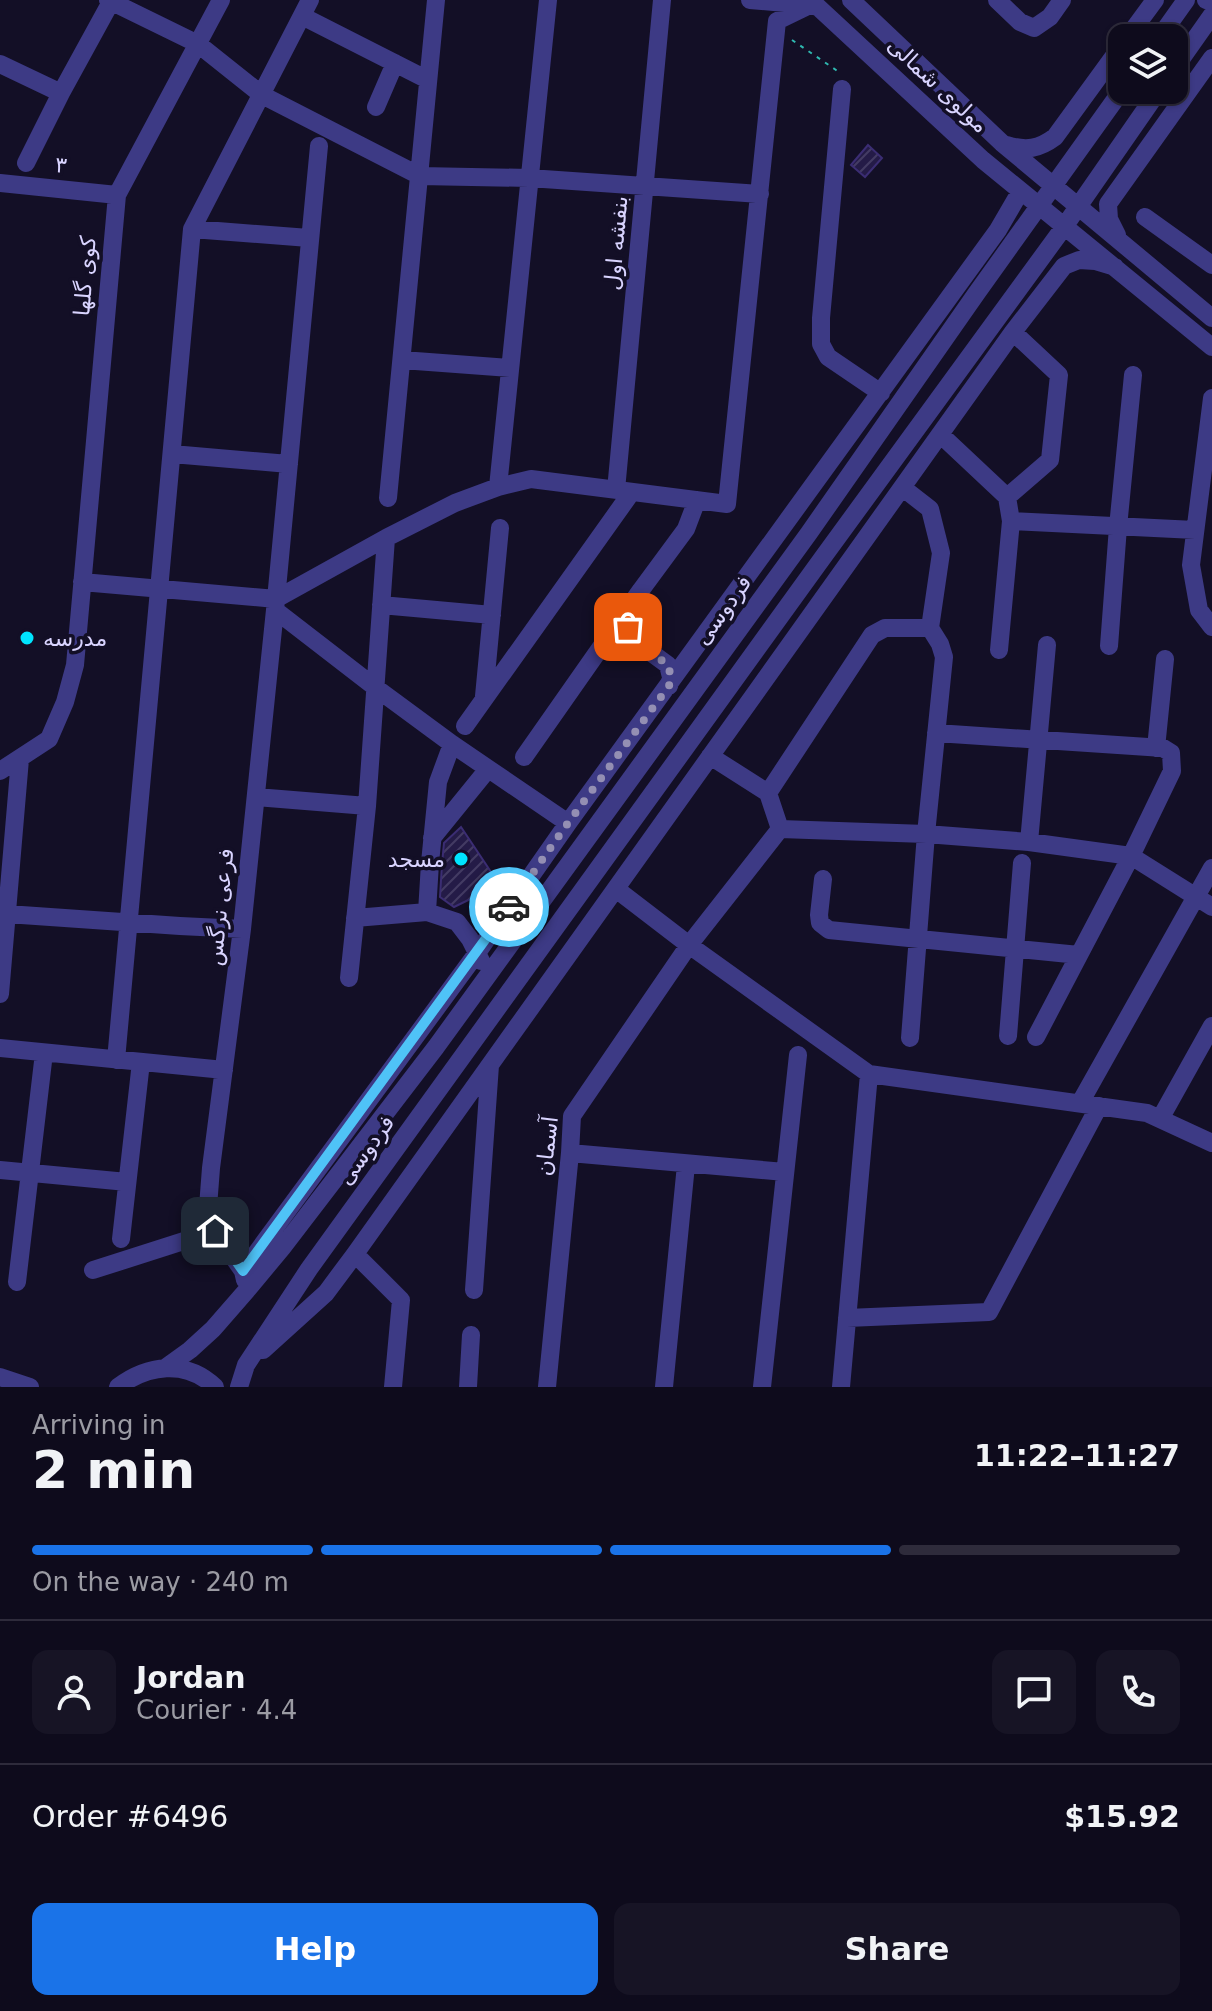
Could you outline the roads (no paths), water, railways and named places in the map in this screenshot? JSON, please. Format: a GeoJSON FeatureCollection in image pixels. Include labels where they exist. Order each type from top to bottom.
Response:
{"type":"FeatureCollection","features":[{"type":"Feature","properties":{"kind":"street","name":"کوی گلها"},"geometry":{"type":"LineString","coordinates":[[0,771],[49,739],[65,702],[75,665],[117,195],[221,0]]}},
{"type":"Feature","properties":{"kind":"street"},"geometry":{"type":"LineString","coordinates":[[388,498],[436,0]]}},
{"type":"Feature","properties":{"kind":"street"},"geometry":{"type":"LineString","coordinates":[[498,487],[548,0]]}},
{"type":"Feature","properties":{"kind":"street","name":"بنفشه اول"},"geometry":{"type":"LineString","coordinates":[[624,492],[645,184],[662,0]]}},
{"type":"Feature","properties":{"kind":"street"},"geometry":{"type":"LineString","coordinates":[[750,0],[814,3]]}},
{"type":"Feature","properties":{"kind":"street","name":"مولوی شمالی"},"geometry":{"type":"LineString","coordinates":[[851,0],[1002,143],[1212,318]]}},
{"type":"Feature","properties":{"kind":"street"},"geometry":{"type":"LineString","coordinates":[[997,0],[1020,22],[1034,28],[1050,17],[1062,0]]}},
{"type":"Feature","properties":{"kind":"street"},"geometry":{"type":"LineString","coordinates":[[1137,24],[1155,0]]}},
{"type":"Feature","properties":{"kind":"street"},"geometry":{"type":"LineString","coordinates":[[1206,0],[1212,2]]}},
{"type":"Feature","properties":{"kind":"street"},"geometry":{"type":"LineString","coordinates":[[26,163],[110,1],[198,44],[262,95],[420,176],[645,184],[760,194]]}},
{"type":"Feature","properties":{"kind":"street"},"geometry":{"type":"LineString","coordinates":[[276,604],[386,538],[455,503],[531,479],[727,504],[777,21],[814,3]]}},
{"type":"Feature","properties":{"kind":"street","name":"مولوی شمالی"},"geometry":{"type":"LineString","coordinates":[[814,3],[983,160],[1212,347]]}},
{"type":"Feature","properties":{"kind":"street"},"geometry":{"type":"LineString","coordinates":[[1169,24],[1182,6],[1200,17],[1202,25],[1199,33]]}},
{"type":"Feature","properties":{"kind":"street"},"geometry":{"type":"LineString","coordinates":[[116,1060],[192,229],[306,8],[428,80]]}},
{"type":"Feature","properties":{"kind":"street"},"geometry":{"type":"LineString","coordinates":[[1188,49],[1212,15]]}},
{"type":"Feature","properties":{"kind":"street"},"geometry":{"type":"LineString","coordinates":[[849,35],[868,16]]}},
{"type":"Feature","properties":{"kind":"street"},"geometry":{"type":"LineString","coordinates":[[1121,241],[1109,219],[1108,204],[1212,58]]}},
{"type":"Feature","properties":{"kind":"street"},"geometry":{"type":"LineString","coordinates":[[376,107],[395,63]]}},
{"type":"Feature","properties":{"kind":"street"},"geometry":{"type":"LineString","coordinates":[[0,64],[61,93]]}},
{"type":"Feature","properties":{"kind":"street"},"geometry":{"type":"LineString","coordinates":[[1002,143],[1028,150],[1055,137],[1108,64]]}},
{"type":"Feature","properties":{"kind":"street"},"geometry":{"type":"LineString","coordinates":[[842,89],[821,344],[828,357],[881,393]]}},
{"type":"Feature","properties":{"kind":"street","name":"فردوسی"},"geometry":{"type":"LineString","coordinates":[[118,1387],[139,1374],[165,1368],[190,1350],[213,1329],[282,1248],[427,1059],[809,533],[1112,104]]}},
{"type":"Feature","properties":{"kind":"street","name":"فردوسی"},"geometry":{"type":"LineString","coordinates":[[239,1387],[246,1365],[309,1269],[1064,227],[1149,104]]}},
{"type":"Feature","properties":{"kind":"street","name":"فرعی نرگس"},"geometry":{"type":"LineString","coordinates":[[211,1226],[211,1168],[256,797],[319,146]]}},
{"type":"Feature","properties":{"kind":"street"},"geometry":{"type":"LineString","coordinates":[[1007,178],[1016,199],[1018,216],[1015,240]]}},
{"type":"Feature","properties":{"kind":"street","name":"۳"},"geometry":{"type":"LineString","coordinates":[[0,183],[117,195]]}},
{"type":"Feature","properties":{"kind":"street"},"geometry":{"type":"LineString","coordinates":[[243,1271],[881,393],[998,230],[1016,199]]}},
{"type":"Feature","properties":{"kind":"street"},"geometry":{"type":"LineString","coordinates":[[1145,217],[1212,265]]}},
{"type":"Feature","properties":{"kind":"street"},"geometry":{"type":"LineString","coordinates":[[192,229],[309,238]]}},
{"type":"Feature","properties":{"kind":"street"},"geometry":{"type":"LineString","coordinates":[[246,1365],[326,1293],[1013,332],[1064,266],[1079,260],[1115,267]]}},
{"type":"Feature","properties":{"kind":"street"},"geometry":{"type":"LineString","coordinates":[[976,294],[985,290],[997,294],[1003,310]]}},
{"type":"Feature","properties":{"kind":"street"},"geometry":{"type":"LineString","coordinates":[[1007,497],[1050,460],[1059,375],[1013,332]]}},
{"type":"Feature","properties":{"kind":"street"},"geometry":{"type":"LineString","coordinates":[[402,360],[510,368]]}},
{"type":"Feature","properties":{"kind":"street"},"geometry":{"type":"LineString","coordinates":[[1109,646],[1133,375]]}},
{"type":"Feature","properties":{"kind":"street"},"geometry":{"type":"LineString","coordinates":[[1212,398],[1191,565],[1199,610],[1212,627]]}},
{"type":"Feature","properties":{"kind":"street"},"geometry":{"type":"LineString","coordinates":[[941,435],[1007,497],[1011,521],[999,650]]}},
{"type":"Feature","properties":{"kind":"street"},"geometry":{"type":"LineString","coordinates":[[172,454],[289,464]]}},
{"type":"Feature","properties":{"kind":"street"},"geometry":{"type":"LineString","coordinates":[[903,488],[930,509],[941,553],[930,628],[944,657],[910,1038]]}},
{"type":"Feature","properties":{"kind":"street"},"geometry":{"type":"LineString","coordinates":[[465,726],[624,492]]}},
{"type":"Feature","properties":{"kind":"street"},"geometry":{"type":"LineString","coordinates":[[524,757],[686,529],[697,500]]}},
{"type":"Feature","properties":{"kind":"street"},"geometry":{"type":"LineString","coordinates":[[1011,521],[1195,530]]}},
{"type":"Feature","properties":{"kind":"street"},"geometry":{"type":"LineString","coordinates":[[483,699],[500,528]]}},
{"type":"Feature","properties":{"kind":"street"},"geometry":{"type":"LineString","coordinates":[[349,978],[367,806],[386,538]]}},
{"type":"Feature","properties":{"kind":"street"},"geometry":{"type":"LineString","coordinates":[[82,582],[276,604],[376,688],[568,823]]}},
{"type":"Feature","properties":{"kind":"street"},"geometry":{"type":"LineString","coordinates":[[381,605],[492,615]]}},
{"type":"Feature","properties":{"kind":"street"},"geometry":{"type":"LineString","coordinates":[[625,612],[631,638],[668,665],[671,677],[669,686]]}},
{"type":"Feature","properties":{"kind":"street"},"geometry":{"type":"LineString","coordinates":[[768,793],[872,635],[885,628],[930,628]]}},
{"type":"Feature","properties":{"kind":"street"},"geometry":{"type":"LineString","coordinates":[[1029,842],[1047,645]]}},
{"type":"Feature","properties":{"kind":"street"},"geometry":{"type":"LineString","coordinates":[[1156,748],[1165,659]]}},
{"type":"Feature","properties":{"kind":"street"},"geometry":{"type":"LineString","coordinates":[[936,733],[1163,748],[1171,753],[1172,771],[1036,1037]]}},
{"type":"Feature","properties":{"kind":"street"},"geometry":{"type":"LineString","coordinates":[[427,912],[438,782],[452,744]]}},
{"type":"Feature","properties":{"kind":"street"},"geometry":{"type":"LineString","coordinates":[[710,756],[768,793],[780,829],[926,834],[1029,842],[1131,856],[1204,902]]}},
{"type":"Feature","properties":{"kind":"street"},"geometry":{"type":"LineString","coordinates":[[0,994],[20,759]]}},
{"type":"Feature","properties":{"kind":"street"},"geometry":{"type":"LineString","coordinates":[[612,764],[630,779]]}},
{"type":"Feature","properties":{"kind":"street"},"geometry":{"type":"LineString","coordinates":[[432,838],[488,769]]}},
{"type":"Feature","properties":{"kind":"street"},"geometry":{"type":"LineString","coordinates":[[256,797],[367,806]]}},
{"type":"Feature","properties":{"kind":"street","name":"آسمان"},"geometry":{"type":"LineString","coordinates":[[547,1387],[572,1116],[689,945],[780,829]]}},
{"type":"Feature","properties":{"kind":"street"},"geometry":{"type":"LineString","coordinates":[[1008,1036],[1022,863]]}},
{"type":"Feature","properties":{"kind":"street"},"geometry":{"type":"LineString","coordinates":[[847,1318],[989,1312],[1090,1104],[1204,902],[1212,868]]}},
{"type":"Feature","properties":{"kind":"street"},"geometry":{"type":"LineString","coordinates":[[823,879],[819,915],[820,923],[829,930],[1079,955]]}},
{"type":"Feature","properties":{"kind":"street"},"geometry":{"type":"LineString","coordinates":[[616,889],[869,1074],[1147,1113],[1212,1143]]}},
{"type":"Feature","properties":{"kind":"street"},"geometry":{"type":"LineString","coordinates":[[355,918],[427,912],[457,922],[470,939],[488,974]]}},
{"type":"Feature","properties":{"kind":"street"},"geometry":{"type":"LineString","coordinates":[[4,925],[129,922],[242,929]]}},
{"type":"Feature","properties":{"kind":"street"},"geometry":{"type":"LineString","coordinates":[[1160,1119],[1212,1026]]}},
{"type":"Feature","properties":{"kind":"street"},"geometry":{"type":"LineString","coordinates":[[0,1048],[224,1070]]}},
{"type":"Feature","properties":{"kind":"street"},"geometry":{"type":"LineString","coordinates":[[17,1282],[44,1053]]}},
{"type":"Feature","properties":{"kind":"street"},"geometry":{"type":"LineString","coordinates":[[762,1387],[798,1055]]}},
{"type":"Feature","properties":{"kind":"street"},"geometry":{"type":"LineString","coordinates":[[121,1239],[141,1062]]}},
{"type":"Feature","properties":{"kind":"street"},"geometry":{"type":"LineString","coordinates":[[474,1290],[490,1065]]}},
{"type":"Feature","properties":{"kind":"street"},"geometry":{"type":"LineString","coordinates":[[841,1387],[869,1074]]}},
{"type":"Feature","properties":{"kind":"street"},"geometry":{"type":"LineString","coordinates":[[570,1153],[785,1172]]}},
{"type":"Feature","properties":{"kind":"street"},"geometry":{"type":"LineString","coordinates":[[664,1387],[686,1165]]}},
{"type":"Feature","properties":{"kind":"street"},"geometry":{"type":"LineString","coordinates":[[0,1170],[127,1182]]}},
{"type":"Feature","properties":{"kind":"street"},"geometry":{"type":"LineString","coordinates":[[93,1270],[211,1226],[243,1271],[247,1290]]}},
{"type":"Feature","properties":{"kind":"street"},"geometry":{"type":"LineString","coordinates":[[355,1254],[401,1300],[393,1387]]}},
{"type":"Feature","properties":{"kind":"street"},"geometry":{"type":"LineString","coordinates":[[468,1387],[471,1335]]}},
{"type":"Feature","properties":{"kind":"street"},"geometry":{"type":"LineString","coordinates":[[165,1368],[188,1371],[215,1387]]}},
{"type":"Feature","properties":{"kind":"street"},"geometry":{"type":"LineString","coordinates":[[0,1377],[30,1387]]}},
{"type":"Feature","properties":{"kind":"place","name":"مدرسه"},"geometry":{"type":"Point","coordinates":[27,638]}},
{"type":"Feature","properties":{"kind":"place","name":"مسجد"},"geometry":{"type":"Point","coordinates":[461,859]}}]}
